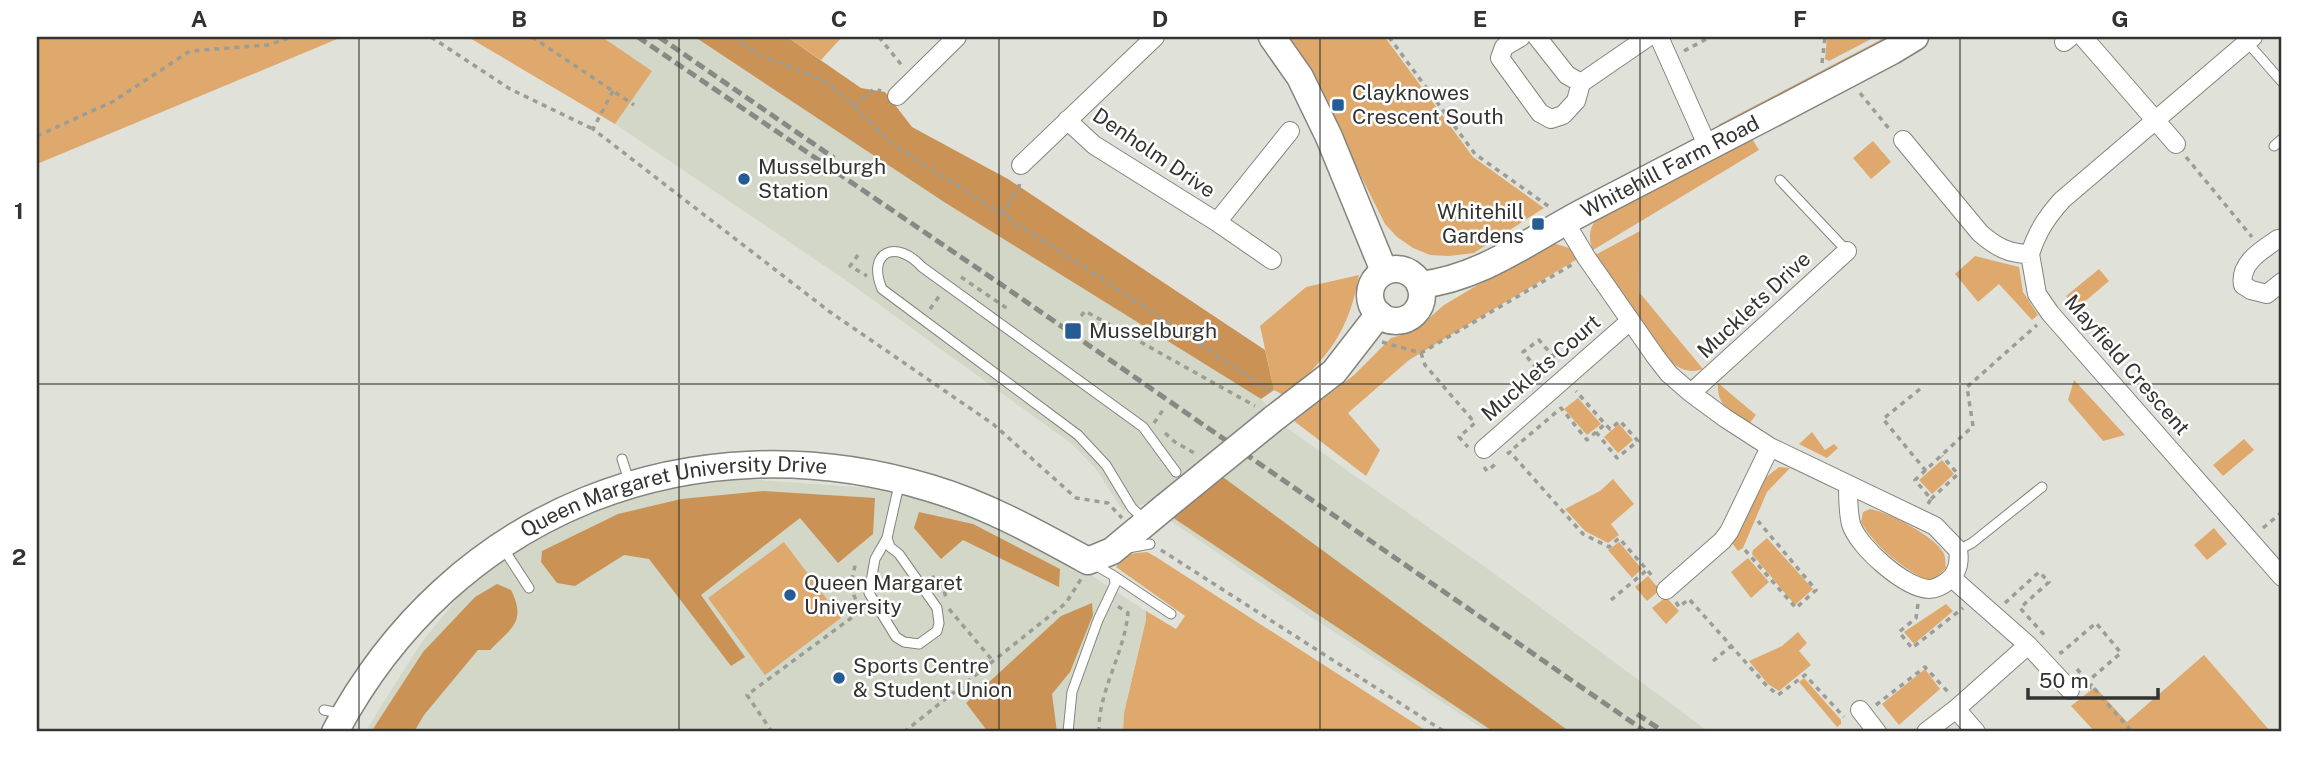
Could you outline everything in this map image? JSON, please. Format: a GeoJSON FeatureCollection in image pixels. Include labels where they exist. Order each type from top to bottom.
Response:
{"type":"FeatureCollection","features":[{"type":"Feature","properties":{"kind":"street"},"geometry":{"type":"LineString","coordinates":[[897,96],[957,37]]}},
{"type":"Feature","properties":{"kind":"street","name":"Denholm Drive"},"geometry":{"type":"LineString","coordinates":[[1021,165],[1156,37]]}},
{"type":"Feature","properties":{"kind":"street"},"geometry":{"type":"LineString","coordinates":[[1272,37],[1300,78],[1329,137],[1384,271]]}},
{"type":"Feature","properties":{"kind":"street"},"geometry":{"type":"LineString","coordinates":[[1521,37],[1504,47],[1500,58],[1540,113],[1551,119],[1563,115],[1576,101],[1581,83],[1648,37]]}},
{"type":"Feature","properties":{"kind":"street"},"geometry":{"type":"LineString","coordinates":[[1537,37],[1567,75],[1581,83]]}},
{"type":"Feature","properties":{"kind":"street"},"geometry":{"type":"LineString","coordinates":[[1659,37],[1708,147]]}},
{"type":"Feature","properties":{"kind":"street","name":"Whitehill Farm Road"},"geometry":{"type":"LineString","coordinates":[[1420,285],[1459,278],[1484,267],[1559,216],[1708,147],[1830,74],[1915,37]]}},
{"type":"Feature","properties":{"kind":"street"},"geometry":{"type":"LineString","coordinates":[[2083,37],[2176,144]]}},
{"type":"Feature","properties":{"kind":"street"},"geometry":{"type":"LineString","coordinates":[[1903,139],[1980,233],[1994,246],[2012,254],[2030,254],[2035,236],[2062,200],[2250,39]]}},
{"type":"Feature","properties":{"kind":"street","name":"Denholm Drive"},"geometry":{"type":"LineString","coordinates":[[1067,120],[1094,145],[1272,260]]}},
{"type":"Feature","properties":{"kind":"street","name":"Denholm Drive"},"geometry":{"type":"LineString","coordinates":[[1217,222],[1290,131]]}},
{"type":"Feature","properties":{"kind":"street"},"geometry":{"type":"LineString","coordinates":[[1559,216],[1669,374],[1725,418],[1770,447],[1935,526],[1958,550],[1959,565],[1952,578],[1932,589],[1920,587],[1905,581],[1880,561],[1855,533],[1851,523],[1848,485]]}},
{"type":"Feature","properties":{"kind":"street"},"geometry":{"type":"LineString","coordinates":[[2282,239],[2263,250],[2243,268],[2243,285],[2267,294],[2282,282]]}},
{"type":"Feature","properties":{"kind":"street","name":"Mucklets Drive"},"geometry":{"type":"LineString","coordinates":[[1691,393],[1847,251]]}},
{"type":"Feature","properties":{"kind":"street","name":"Mayfield Crescent"},"geometry":{"type":"LineString","coordinates":[[2030,254],[2037,294],[2050,313],[2282,577]]}},
{"type":"Feature","properties":{"kind":"street"},"geometry":{"type":"LineString","coordinates":[[1405,270],[1412,273],[1420,285],[1422,302],[1412,316],[1395,321],[1379,314],[1373,308],[1370,291],[1373,283],[1384,271],[1405,270]]}},
{"type":"Feature","properties":{"kind":"street"},"geometry":{"type":"LineString","coordinates":[[1105,563],[1275,412],[1334,372],[1379,314]]}},
{"type":"Feature","properties":{"kind":"street","name":"Mucklets Court"},"geometry":{"type":"LineString","coordinates":[[1479,455],[1630,321]]}},
{"type":"Feature","properties":{"kind":"street"},"geometry":{"type":"LineString","coordinates":[[1666,590],[1728,533],[1770,447]]}},
{"type":"Feature","properties":{"kind":"street","name":"Queen Margaret University Drive"},"geometry":{"type":"LineString","coordinates":[[334,719],[409,625],[448,586],[500,545],[626,472],[772,465],[837,469],[900,480],[989,509],[1105,563]]}},
{"type":"Feature","properties":{"kind":"street"},"geometry":{"type":"LineString","coordinates":[[1952,578],[2028,645],[2070,691]]}},
{"type":"Feature","properties":{"kind":"street"},"geometry":{"type":"LineString","coordinates":[[1926,732],[1958,708],[2028,645]]}},
{"type":"Feature","properties":{"kind":"street"},"geometry":{"type":"LineString","coordinates":[[1958,708],[1976,732]]}},
{"type":"Feature","properties":{"kind":"street"},"geometry":{"type":"LineString","coordinates":[[1857,715],[1877,732]]}},
{"type":"Feature","properties":{"kind":"lane"},"geometry":{"type":"LineString","coordinates":[[2250,39],[2282,82]]}},
{"type":"Feature","properties":{"kind":"lane"},"geometry":{"type":"LineString","coordinates":[[2274,146],[2282,139]]}},
{"type":"Feature","properties":{"kind":"lane"},"geometry":{"type":"LineString","coordinates":[[1780,180],[1847,251]]}},
{"type":"Feature","properties":{"kind":"lane"},"geometry":{"type":"LineString","coordinates":[[1147,523],[1132,508],[1106,466],[1078,435],[882,289],[876,276],[879,260],[885,254],[895,251],[914,258],[922,267],[1143,427],[1176,472]]}},
{"type":"Feature","properties":{"kind":"lane"},"geometry":{"type":"LineString","coordinates":[[887,538],[890,547],[899,554],[937,608],[937,631],[919,644],[904,642],[896,637],[869,593],[876,559],[887,538],[900,480]]}},
{"type":"Feature","properties":{"kind":"lane"},"geometry":{"type":"LineString","coordinates":[[1958,550],[1972,544],[2042,487]]}},
{"type":"Feature","properties":{"kind":"lane"},"geometry":{"type":"LineString","coordinates":[[500,545],[529,587]]}},
{"type":"Feature","properties":{"kind":"lane"},"geometry":{"type":"LineString","coordinates":[[1068,732],[1072,692],[1098,620],[1115,584],[1105,563]]}},
{"type":"Feature","properties":{"kind":"lane"},"geometry":{"type":"LineString","coordinates":[[1105,563],[1171,614]]}},
{"type":"Feature","properties":{"kind":"path"},"geometry":{"type":"LineString","coordinates":[[37,136],[114,101],[190,51],[267,45],[293,37]]}},
{"type":"Feature","properties":{"kind":"path"},"geometry":{"type":"LineString","coordinates":[[431,37],[510,89],[593,129],[830,312],[992,424],[1076,498],[1108,503],[1147,523],[1445,732]]}},
{"type":"Feature","properties":{"kind":"path"},"geometry":{"type":"LineString","coordinates":[[532,37],[634,105]]}},
{"type":"Feature","properties":{"kind":"path"},"geometry":{"type":"LineString","coordinates":[[734,37],[757,54],[824,81],[891,143],[1281,398],[1275,412],[1255,407],[1085,311],[1081,316]]}},
{"type":"Feature","properties":{"kind":"path"},"geometry":{"type":"LineString","coordinates":[[879,37],[914,79]]}},
{"type":"Feature","properties":{"kind":"path"},"geometry":{"type":"LineString","coordinates":[[1668,58],[1710,37]]}},
{"type":"Feature","properties":{"kind":"path"},"geometry":{"type":"LineString","coordinates":[[1825,37],[1830,74],[1843,90],[1853,84],[1895,137],[1903,139]]}},
{"type":"Feature","properties":{"kind":"path"},"geometry":{"type":"LineString","coordinates":[[1392,38],[1475,154],[1548,205],[1559,216]]}},
{"type":"Feature","properties":{"kind":"path"},"geometry":{"type":"LineString","coordinates":[[854,106],[874,89],[897,96]]}},
{"type":"Feature","properties":{"kind":"path"},"geometry":{"type":"LineString","coordinates":[[593,129],[613,90]]}},
{"type":"Feature","properties":{"kind":"path"},"geometry":{"type":"LineString","coordinates":[[2176,144],[2263,250]]}},
{"type":"Feature","properties":{"kind":"path"},"geometry":{"type":"LineString","coordinates":[[1002,214],[1019,187],[1021,165]]}},
{"type":"Feature","properties":{"kind":"path"},"geometry":{"type":"LineString","coordinates":[[1363,337],[1421,353],[1586,257]]}},
{"type":"Feature","properties":{"kind":"path"},"geometry":{"type":"LineString","coordinates":[[1931,499],[1915,480],[1973,426],[1966,387],[2050,313]]}},
{"type":"Feature","properties":{"kind":"path"},"geometry":{"type":"LineString","coordinates":[[1562,380],[1539,340],[1524,352],[1562,380],[1610,429],[1620,421],[1638,440],[1617,458],[1596,432]]}},
{"type":"Feature","properties":{"kind":"path"},"geometry":{"type":"LineString","coordinates":[[1421,353],[1425,365],[1475,423],[1460,437],[1479,455],[1488,471],[1561,408],[1587,440],[1605,424]]}},
{"type":"Feature","properties":{"kind":"path"},"geometry":{"type":"LineString","coordinates":[[1920,389],[1883,419],[1926,471]]}},
{"type":"Feature","properties":{"kind":"path"},"geometry":{"type":"LineString","coordinates":[[1163,410],[1154,423],[1175,442]]}},
{"type":"Feature","properties":{"kind":"path"},"geometry":{"type":"LineString","coordinates":[[1510,452],[1583,534],[1609,547],[1619,538],[1679,607],[1689,598],[1778,695],[1805,675],[1857,715],[1924,667],[1958,708]]}},
{"type":"Feature","properties":{"kind":"path"},"geometry":{"type":"LineString","coordinates":[[1921,519],[1931,499],[1958,474],[1941,456]]}},
{"type":"Feature","properties":{"kind":"path"},"geometry":{"type":"LineString","coordinates":[[2250,539],[2282,512]]}},
{"type":"Feature","properties":{"kind":"path"},"geometry":{"type":"LineString","coordinates":[[1745,550],[1796,608],[1816,590],[1758,521]]}},
{"type":"Feature","properties":{"kind":"path"},"geometry":{"type":"LineString","coordinates":[[772,732],[747,695],[862,610],[852,595],[851,582],[856,562]]}},
{"type":"Feature","properties":{"kind":"path"},"geometry":{"type":"LineString","coordinates":[[1611,600],[1647,570]]}},
{"type":"Feature","properties":{"kind":"path"},"geometry":{"type":"LineString","coordinates":[[1993,613],[2039,572],[2049,582],[2020,608],[2061,653],[2096,623],[2122,653],[2088,681]]}},
{"type":"Feature","properties":{"kind":"path"},"geometry":{"type":"LineString","coordinates":[[904,732],[1066,603],[1082,577],[1128,613],[1126,632],[1098,713],[1098,732]]}},
{"type":"Feature","properties":{"kind":"path"},"geometry":{"type":"LineString","coordinates":[[1920,587],[1916,618],[1899,632],[1912,648],[1976,598]]}},
{"type":"Feature","properties":{"kind":"path"},"geometry":{"type":"LineString","coordinates":[[1713,662],[1731,646]]}},
{"type":"Feature","properties":{"kind":"path"},"geometry":{"type":"LineString","coordinates":[[2070,691],[2077,698],[2092,686],[2132,732]]}},
{"type":"Feature","properties":{"kind":"shaded area"},"geometry":{"type":"Polygon","coordinates":[[[37,37],[342,37],[37,164],[37,37]]]}},
{"type":"Feature","properties":{"kind":"shaded area"},"geometry":{"type":"Polygon","coordinates":[[[468,37],[602,37],[652,71],[615,124],[468,37]]]}},
{"type":"Feature","properties":{"kind":"shaded area"},"geometry":{"type":"Polygon","coordinates":[[[602,37],[695,37],[944,202],[1261,399],[1287,428],[1502,579],[1709,732],[1488,732],[1302,611],[1168,519],[1158,499],[1123,511],[1096,469],[1072,444],[844,279],[615,124],[651,71],[602,37]]]}},
{"type":"Feature","properties":{"kind":"shaded area"},"geometry":{"type":"Polygon","coordinates":[[[695,37],[787,37],[861,88],[885,92],[912,127],[1008,179],[1265,350],[1274,390],[1261,399],[944,202],[695,37]]]}},
{"type":"Feature","properties":{"kind":"shaded area"},"geometry":{"type":"Polygon","coordinates":[[[787,37],[842,37],[821,60],[787,37]]]}},
{"type":"Feature","properties":{"kind":"shaded area"},"geometry":{"type":"Polygon","coordinates":[[[1284,37],[1383,37],[1473,157],[1544,208],[1474,253],[1430,255],[1413,248],[1385,224],[1303,61],[1284,37]]]}},
{"type":"Feature","properties":{"kind":"shaded area"},"geometry":{"type":"Polygon","coordinates":[[[1827,37],[1875,37],[1829,61],[1825,59],[1827,37]]]}},
{"type":"Feature","properties":{"kind":"shaded area"},"geometry":{"type":"Polygon","coordinates":[[[1886,37],[1897,37],[1724,126],[1718,125],[1886,37]]]}},
{"type":"Feature","properties":{"kind":"shaded area"},"geometry":{"type":"Polygon","coordinates":[[[1751,137],[1759,150],[1593,250],[1590,232],[1599,215],[1751,137]]]}},
{"type":"Feature","properties":{"kind":"shaded area"},"geometry":{"type":"Polygon","coordinates":[[[1873,141],[1891,162],[1871,179],[1853,158],[1873,141]]]}},
{"type":"Feature","properties":{"kind":"shaded area"},"geometry":{"type":"Polygon","coordinates":[[[1640,231],[1639,292],[1703,369],[1686,370],[1676,366],[1663,355],[1595,255],[1640,231]]]}},
{"type":"Feature","properties":{"kind":"shaded area"},"geometry":{"type":"Polygon","coordinates":[[[1553,243],[1572,249],[1579,258],[1409,360],[1348,413],[1380,450],[1366,476],[1294,421],[1354,375],[1391,338],[1413,332],[1444,305],[1545,245],[1553,243]]]}},
{"type":"Feature","properties":{"kind":"shaded area"},"geometry":{"type":"Polygon","coordinates":[[[1975,256],[2019,267],[2023,292],[2038,315],[2032,320],[1999,284],[1978,302],[1955,274],[1975,256]]]}},
{"type":"Feature","properties":{"kind":"shaded area"},"geometry":{"type":"Polygon","coordinates":[[[2099,269],[2109,281],[2076,309],[2066,296],[2099,269]]]}},
{"type":"Feature","properties":{"kind":"shaded area"},"geometry":{"type":"Polygon","coordinates":[[[1359,275],[1349,313],[1334,343],[1313,369],[1285,396],[1274,390],[1260,326],[1306,287],[1359,275]]]}},
{"type":"Feature","properties":{"kind":"shaded area"},"geometry":{"type":"Polygon","coordinates":[[[2074,380],[2125,435],[2103,441],[2068,400],[2074,380]]]}},
{"type":"Feature","properties":{"kind":"shaded area"},"geometry":{"type":"Polygon","coordinates":[[[1718,383],[1756,415],[1749,424],[1722,403],[1718,383]]]}},
{"type":"Feature","properties":{"kind":"shaded area"},"geometry":{"type":"Polygon","coordinates":[[[1578,398],[1601,424],[1587,435],[1564,409],[1578,398]]]}},
{"type":"Feature","properties":{"kind":"shaded area"},"geometry":{"type":"Polygon","coordinates":[[[1619,424],[1633,440],[1618,453],[1604,437],[1619,424]]]}},
{"type":"Feature","properties":{"kind":"shaded area"},"geometry":{"type":"Polygon","coordinates":[[[1812,432],[1825,450],[1834,444],[1838,448],[1827,458],[1799,444],[1812,432]]]}},
{"type":"Feature","properties":{"kind":"shaded area"},"geometry":{"type":"Polygon","coordinates":[[[2244,439],[2254,450],[2223,476],[2213,465],[2244,439]]]}},
{"type":"Feature","properties":{"kind":"shaded area"},"geometry":{"type":"Polygon","coordinates":[[[1942,460],[1954,474],[1932,494],[1919,480],[1942,460]]]}},
{"type":"Feature","properties":{"kind":"shaded area"},"geometry":{"type":"Polygon","coordinates":[[[1779,467],[1790,468],[1767,492],[1743,548],[1738,551],[1731,542],[1764,479],[1779,467]]]}},
{"type":"Feature","properties":{"kind":"shaded area"},"geometry":{"type":"Polygon","coordinates":[[[1216,472],[1570,732],[1494,732],[1172,517],[1216,472]]]}},
{"type":"Feature","properties":{"kind":"shaded area","name":"Queen Margaret University"},"geometry":{"type":"Polygon","coordinates":[[[731,478],[885,489],[984,512],[1054,551],[1146,611],[1124,713],[1123,732],[365,732],[421,643],[473,579],[549,525],[628,498],[731,478]]]}},
{"type":"Feature","properties":{"kind":"shaded area"},"geometry":{"type":"Polygon","coordinates":[[[1613,479],[1634,504],[1611,524],[1619,535],[1608,543],[1585,531],[1565,509],[1600,491],[1613,479]]]}},
{"type":"Feature","properties":{"kind":"shaded area"},"geometry":{"type":"Polygon","coordinates":[[[763,491],[875,498],[873,534],[838,563],[800,518],[701,595],[745,657],[731,666],[649,559],[624,555],[575,586],[557,583],[541,562],[542,551],[618,514],[681,499],[763,491]]]}},
{"type":"Feature","properties":{"kind":"shaded area"},"geometry":{"type":"Polygon","coordinates":[[[1870,509],[1921,532],[1943,552],[1946,568],[1937,577],[1927,581],[1899,563],[1874,540],[1861,522],[1863,512],[1870,509]]]}},
{"type":"Feature","properties":{"kind":"shaded area"},"geometry":{"type":"Polygon","coordinates":[[[919,512],[973,524],[1060,569],[1059,587],[963,540],[941,559],[914,528],[919,512]]]}},
{"type":"Feature","properties":{"kind":"shaded area"},"geometry":{"type":"Polygon","coordinates":[[[2214,528],[2227,544],[2207,560],[2194,545],[2214,528]]]}},
{"type":"Feature","properties":{"kind":"shaded area"},"geometry":{"type":"Polygon","coordinates":[[[1767,538],[1813,589],[1795,605],[1752,554],[1767,538]]]}},
{"type":"Feature","properties":{"kind":"shaded area"},"geometry":{"type":"Polygon","coordinates":[[[784,542],[841,618],[765,675],[708,598],[784,542]]]}},
{"type":"Feature","properties":{"kind":"shaded area"},"geometry":{"type":"Polygon","coordinates":[[[1619,542],[1642,569],[1632,578],[1608,550],[1619,542]]]}},
{"type":"Feature","properties":{"kind":"shaded area"},"geometry":{"type":"Polygon","coordinates":[[[1147,552],[1428,732],[1123,732],[1124,713],[1146,611],[1176,629],[1185,616],[1116,567],[1129,555],[1147,552]]]}},
{"type":"Feature","properties":{"kind":"shaded area"},"geometry":{"type":"Polygon","coordinates":[[[1748,558],[1769,582],[1751,598],[1731,572],[1748,558]]]}},
{"type":"Feature","properties":{"kind":"shaded area"},"geometry":{"type":"Polygon","coordinates":[[[1648,576],[1660,590],[1647,601],[1635,587],[1648,576]]]}},
{"type":"Feature","properties":{"kind":"shaded area"},"geometry":{"type":"Polygon","coordinates":[[[497,584],[511,590],[516,601],[517,617],[510,630],[490,650],[478,650],[424,715],[414,732],[371,732],[423,652],[475,597],[497,584]]]}},
{"type":"Feature","properties":{"kind":"shaded area"},"geometry":{"type":"Polygon","coordinates":[[[1666,597],[1679,611],[1666,624],[1652,608],[1666,597]]]}},
{"type":"Feature","properties":{"kind":"shaded area"},"geometry":{"type":"Polygon","coordinates":[[[1092,603],[1093,615],[1070,672],[1052,694],[1057,732],[988,732],[966,703],[1061,616],[1092,603]]]}},
{"type":"Feature","properties":{"kind":"shaded area"},"geometry":{"type":"Polygon","coordinates":[[[1946,604],[1953,611],[1914,644],[1904,632],[1946,604]]]}},
{"type":"Feature","properties":{"kind":"shaded area"},"geometry":{"type":"Polygon","coordinates":[[[1798,632],[1807,643],[1799,651],[1811,665],[1779,691],[1768,684],[1749,661],[1782,646],[1798,632]]]}},
{"type":"Feature","properties":{"kind":"shaded area"},"geometry":{"type":"Polygon","coordinates":[[[2204,655],[2271,732],[2095,732],[2071,706],[2095,687],[2127,722],[2204,655]]]}},
{"type":"Feature","properties":{"kind":"shaded area"},"geometry":{"type":"Polygon","coordinates":[[[1925,669],[1940,689],[1899,725],[1882,704],[1925,669]]]}},
{"type":"Feature","properties":{"kind":"shaded area"},"geometry":{"type":"Polygon","coordinates":[[[1804,678],[1841,720],[1837,727],[1799,682],[1804,678]]]}},
{"type":"Feature","properties":{"kind":"railway"},"geometry":{"type":"LineString","coordinates":[[638,37],[1002,285],[1646,732]]}},
{"type":"Feature","properties":{"kind":"railway"},"geometry":{"type":"LineString","coordinates":[[659,37],[834,158]]}},
{"type":"Feature","properties":{"kind":"railway"},"geometry":{"type":"LineString","coordinates":[[1637,714],[1664,732]]}},
{"type":"Feature","properties":{"kind":"place","name":"Clayknowes Crescent South"},"geometry":{"type":"Point","coordinates":[1338,105]}},
{"type":"Feature","properties":{"kind":"place","name":"Musselburgh Station"},"geometry":{"type":"Point","coordinates":[744,179]}},
{"type":"Feature","properties":{"kind":"place","name":"Whitehill Gardens"},"geometry":{"type":"Point","coordinates":[1538,224]}},
{"type":"Feature","properties":{"kind":"place","name":"Musselburgh"},"geometry":{"type":"Point","coordinates":[1073,331]}},
{"type":"Feature","properties":{"kind":"place","name":"Queen Margaret University"},"geometry":{"type":"Point","coordinates":[790,595]}},
{"type":"Feature","properties":{"kind":"place","name":"Sports Centre & Student Union"},"geometry":{"type":"Point","coordinates":[839,678]}}]}
